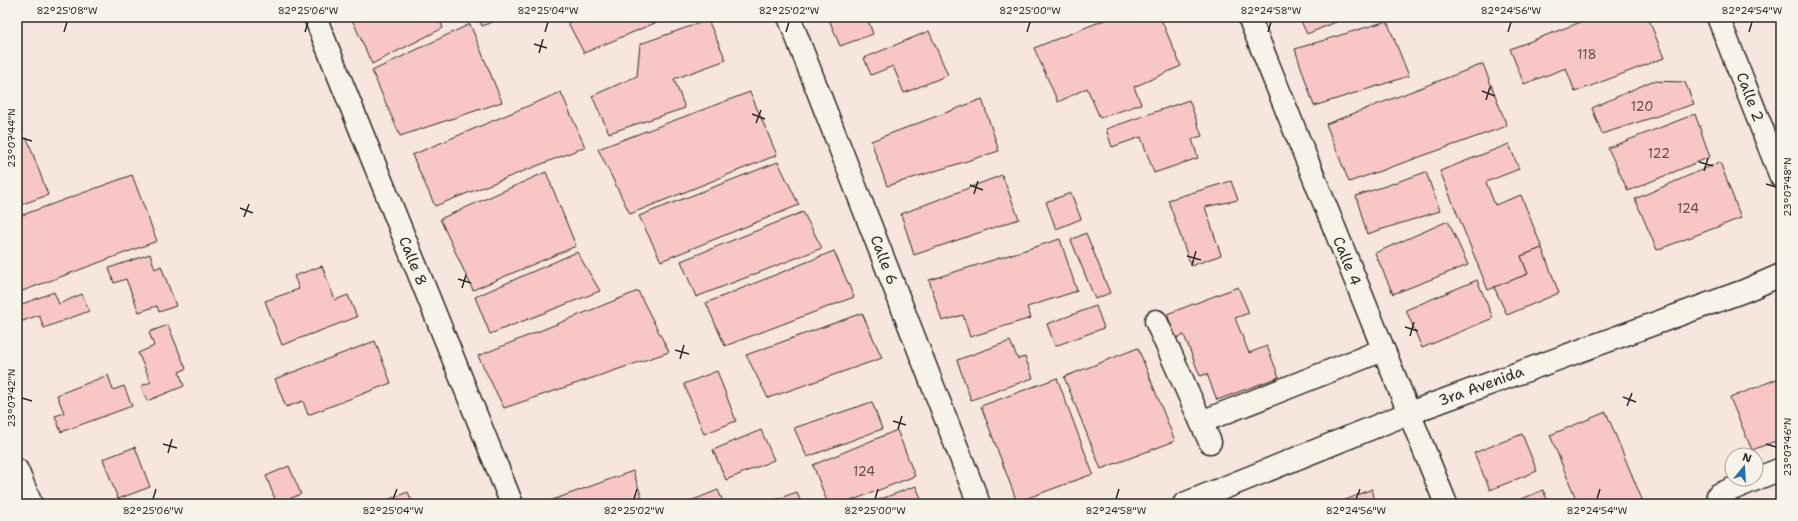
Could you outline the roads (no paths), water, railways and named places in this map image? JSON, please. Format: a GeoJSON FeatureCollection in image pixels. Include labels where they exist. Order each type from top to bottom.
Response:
{"type":"FeatureCollection","features":[{"type":"Feature","properties":{"kind":"street","name":"Calle 8"},"geometry":{"type":"LineString","coordinates":[[315,17],[512,504]]}},
{"type":"Feature","properties":{"kind":"street","name":"Calle 6"},"geometry":{"type":"LineString","coordinates":[[788,17],[979,504]]}},
{"type":"Feature","properties":{"kind":"street","name":"Calle 4"},"geometry":{"type":"LineString","coordinates":[[1249,17],[1446,504]]}},
{"type":"Feature","properties":{"kind":"street","name":"Calle 2"},"geometry":{"type":"LineString","coordinates":[[1718,17],[1781,177]]}},
{"type":"Feature","properties":{"kind":"street","name":"3ra Avenida"},"geometry":{"type":"LineString","coordinates":[[1184,504],[1408,413],[1744,291],[1781,275]]}},
{"type":"Feature","properties":{"kind":"street"},"geometry":{"type":"LineString","coordinates":[[1156,321],[1210,442]]}},
{"type":"Feature","properties":{"kind":"street"},"geometry":{"type":"LineString","coordinates":[[1201,422],[1383,350]]}},
{"type":"Feature","properties":{"kind":"street"},"geometry":{"type":"LineString","coordinates":[[1764,476],[1781,469]]}},
{"type":"Feature","properties":{"kind":"street"},"geometry":{"type":"LineString","coordinates":[[17,470],[31,504]]}},
{"type":"Feature","properties":{"kind":"street"},"geometry":{"type":"LineString","coordinates":[[1718,495],[1737,487]]}}]}
